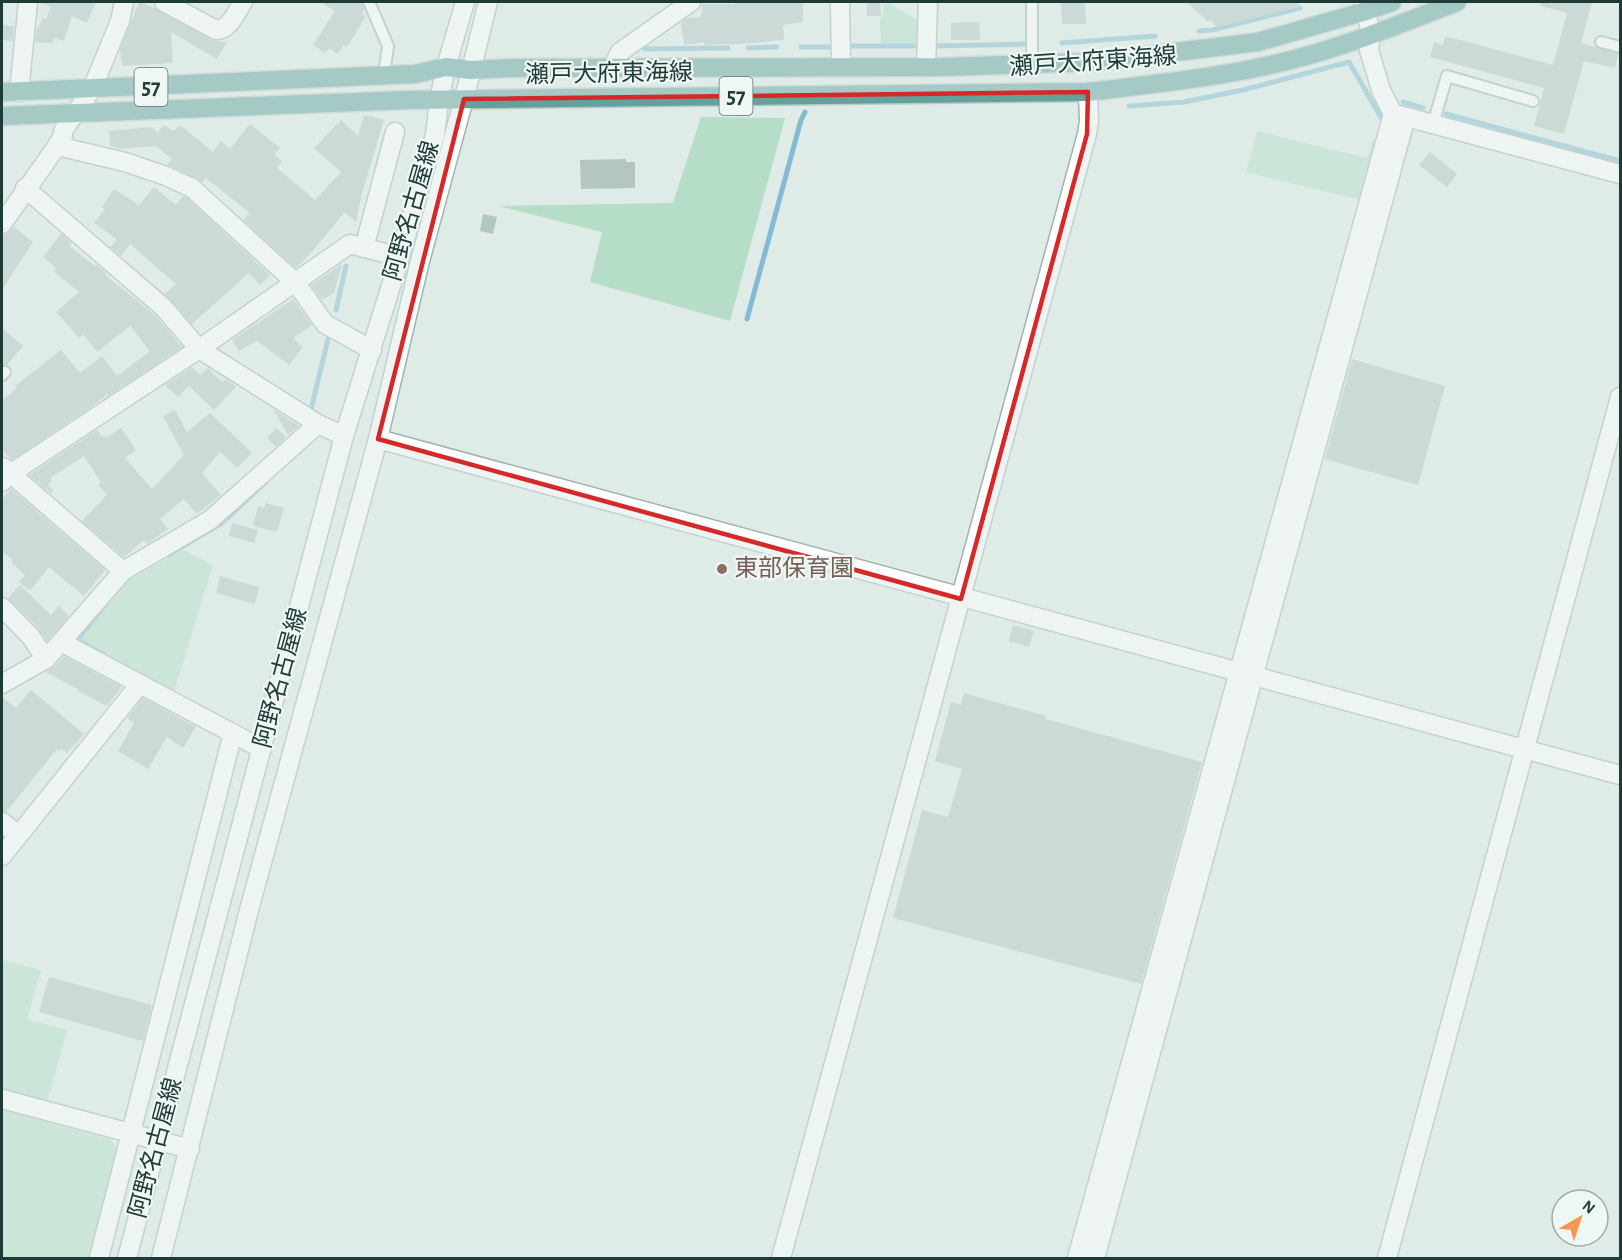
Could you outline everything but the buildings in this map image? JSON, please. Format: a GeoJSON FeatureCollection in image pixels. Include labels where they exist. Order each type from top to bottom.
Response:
{"type":"FeatureCollection","features":[{"type":"Feature","properties":{"kind":"main road","name":"瀬戸大府東海線"},"geometry":{"type":"LineString","coordinates":[[10,92],[415,74],[446,67],[471,70],[926,67],[1094,62],[1258,42],[1365,6],[1392,2]]}},
{"type":"Feature","properties":{"kind":"main road","name":"瀬戸大府東海線"},"geometry":{"type":"LineString","coordinates":[[2,116],[464,99],[1088,92],[1182,81],[1262,66],[1344,45],[1457,2]]}},
{"type":"Feature","properties":{"kind":"street"},"geometry":{"type":"LineString","coordinates":[[10,92],[28,2]]}},
{"type":"Feature","properties":{"kind":"street"},"geometry":{"type":"LineString","coordinates":[[2,224],[25,188],[57,146],[63,136],[63,131],[92,89],[120,21],[124,2]]}},
{"type":"Feature","properties":{"kind":"street"},"geometry":{"type":"LineString","coordinates":[[164,2],[216,30],[222,30],[227,27],[243,2]]}},
{"type":"Feature","properties":{"kind":"street","name":"阿野名古屋線"},"geometry":{"type":"LineString","coordinates":[[127,1258],[344,436],[372,350],[435,135],[446,67],[465,2]]}},
{"type":"Feature","properties":{"kind":"street","name":"阿野名古屋線"},"geometry":{"type":"LineString","coordinates":[[161,1258],[249,910],[378,439],[420,261],[488,2]]}},
{"type":"Feature","properties":{"kind":"street"},"geometry":{"type":"LineString","coordinates":[[840,2],[841,67]]}},
{"type":"Feature","properties":{"kind":"street"},"geometry":{"type":"LineString","coordinates":[[926,67],[928,2]]}},
{"type":"Feature","properties":{"kind":"street"},"geometry":{"type":"LineString","coordinates":[[612,68],[620,52],[679,5]]}},
{"type":"Feature","properties":{"kind":"street"},"geometry":{"type":"LineString","coordinates":[[1365,6],[1371,35],[1372,61],[1381,90],[1400,115],[1620,174]]}},
{"type":"Feature","properties":{"kind":"street"},"geometry":{"type":"LineString","coordinates":[[781,1258],[1087,134],[1088,92]]}},
{"type":"Feature","properties":{"kind":"street"},"geometry":{"type":"LineString","coordinates":[[1077,1258],[1246,673],[1400,115]]}},
{"type":"Feature","properties":{"kind":"street"},"geometry":{"type":"LineString","coordinates":[[364,248],[395,132]]}},
{"type":"Feature","properties":{"kind":"street"},"geometry":{"type":"LineString","coordinates":[[57,146],[125,162],[192,188],[296,283],[326,324],[372,350]]}},
{"type":"Feature","properties":{"kind":"street"},"geometry":{"type":"LineString","coordinates":[[25,188],[163,307],[199,350],[318,424],[344,436]]}},
{"type":"Feature","properties":{"kind":"street"},"geometry":{"type":"LineString","coordinates":[[123,571],[4,474],[199,350],[350,244],[400,257]]}},
{"type":"Feature","properties":{"kind":"street"},"geometry":{"type":"LineString","coordinates":[[1387,1258],[1620,397]]}},
{"type":"Feature","properties":{"kind":"street"},"geometry":{"type":"LineString","coordinates":[[2,684],[46,659],[123,571],[210,520],[318,424]]}},
{"type":"Feature","properties":{"kind":"street"},"geometry":{"type":"LineString","coordinates":[[378,439],[1620,776]]}},
{"type":"Feature","properties":{"kind":"street"},"geometry":{"type":"LineString","coordinates":[[2,607],[31,637],[46,659]]}},
{"type":"Feature","properties":{"kind":"street"},"geometry":{"type":"LineString","coordinates":[[61,642],[262,749]]}},
{"type":"Feature","properties":{"kind":"street"},"geometry":{"type":"LineString","coordinates":[[1095,1258],[1246,673]]}},
{"type":"Feature","properties":{"kind":"street"},"geometry":{"type":"LineString","coordinates":[[2,856],[140,684]]}},
{"type":"Feature","properties":{"kind":"street"},"geometry":{"type":"LineString","coordinates":[[99,1258],[233,734]]}},
{"type":"Feature","properties":{"kind":"street"},"geometry":{"type":"LineString","coordinates":[[2,822],[18,835]]}},
{"type":"Feature","properties":{"kind":"street"},"geometry":{"type":"LineString","coordinates":[[2,1099],[190,1149]]}},
{"type":"Feature","properties":{"kind":"lane"},"geometry":{"type":"LineString","coordinates":[[369,2],[388,46],[384,75]]}},
{"type":"Feature","properties":{"kind":"lane"},"geometry":{"type":"LineString","coordinates":[[1032,2],[1032,64]]}},
{"type":"Feature","properties":{"kind":"lane"},"geometry":{"type":"LineString","coordinates":[[1601,42],[1620,47]]}},
{"type":"Feature","properties":{"kind":"lane"},"geometry":{"type":"LineString","coordinates":[[1433,124],[1447,76],[1533,101]]}},
{"type":"Feature","properties":{"kind":"highlighted area"},"geometry":{"type":"Polygon","coordinates":[[[1088,92],[1087,134],[961,599],[378,439],[464,99],[1088,92]]]}},
{"type":"Feature","properties":{"kind":"green space"},"geometry":{"type":"Polygon","coordinates":[[[889,4],[920,21],[920,44],[881,43],[880,18],[883,16],[883,5],[889,4]]]}},
{"type":"Feature","properties":{"kind":"green space"},"geometry":{"type":"Polygon","coordinates":[[[701,117],[785,118],[730,321],[590,282],[602,232],[499,206],[673,203],[701,117]]]}},
{"type":"Feature","properties":{"kind":"green space"},"geometry":{"type":"Polygon","coordinates":[[[1257,131],[1367,158],[1372,140],[1379,139],[1364,201],[1246,172],[1257,131]]]}},
{"type":"Feature","properties":{"kind":"green space"},"geometry":{"type":"Polygon","coordinates":[[[183,550],[213,565],[174,692],[80,639],[130,579],[183,550]]]}},
{"type":"Feature","properties":{"kind":"green space"},"geometry":{"type":"Polygon","coordinates":[[[2,960],[41,970],[27,1019],[67,1030],[46,1106],[2,1094],[2,960]]]}},
{"type":"Feature","properties":{"kind":"green space"},"geometry":{"type":"Polygon","coordinates":[[[2,1109],[111,1140],[117,1148],[89,1258],[2,1258],[2,1109]]]}},
{"type":"Feature","properties":{"kind":"waterway"},"geometry":{"type":"LineString","coordinates":[[1199,31],[1212,30],[1300,8]]}},
{"type":"Feature","properties":{"kind":"waterway"},"geometry":{"type":"LineString","coordinates":[[1062,43],[1155,36]]}},
{"type":"Feature","properties":{"kind":"waterway"},"geometry":{"type":"LineString","coordinates":[[934,46],[1024,44]]}},
{"type":"Feature","properties":{"kind":"waterway"},"geometry":{"type":"LineString","coordinates":[[845,46],[918,46]]}},
{"type":"Feature","properties":{"kind":"waterway"},"geometry":{"type":"LineString","coordinates":[[748,48],[777,47]]}},
{"type":"Feature","properties":{"kind":"waterway"},"geometry":{"type":"LineString","coordinates":[[801,47],[834,47]]}},
{"type":"Feature","properties":{"kind":"waterway"},"geometry":{"type":"LineString","coordinates":[[645,49],[728,48]]}},
{"type":"Feature","properties":{"kind":"waterway"},"geometry":{"type":"LineString","coordinates":[[1129,106],[1184,102],[1243,90],[1349,62],[1382,119]]}},
{"type":"Feature","properties":{"kind":"waterway"},"geometry":{"type":"LineString","coordinates":[[1403,102],[1423,108]]}},
{"type":"Feature","properties":{"kind":"waterway"},"geometry":{"type":"LineString","coordinates":[[747,319],[805,112]]}},
{"type":"Feature","properties":{"kind":"waterway"},"geometry":{"type":"LineString","coordinates":[[1446,114],[1620,161]]}},
{"type":"Feature","properties":{"kind":"waterway"},"geometry":{"type":"LineString","coordinates":[[336,310],[346,266]]}},
{"type":"Feature","properties":{"kind":"waterway"},"geometry":{"type":"LineString","coordinates":[[311,410],[328,339]]}},
{"type":"Feature","properties":{"kind":"waterway"},"geometry":{"type":"LineString","coordinates":[[168,555],[222,523],[266,482]]}},
{"type":"Feature","properties":{"kind":"waterway"},"geometry":{"type":"LineString","coordinates":[[104,655],[77,640],[106,604]]}},
{"type":"Feature","properties":{"kind":"place","name":"東部保育園"},"geometry":{"type":"Point","coordinates":[722,569]}}]}
